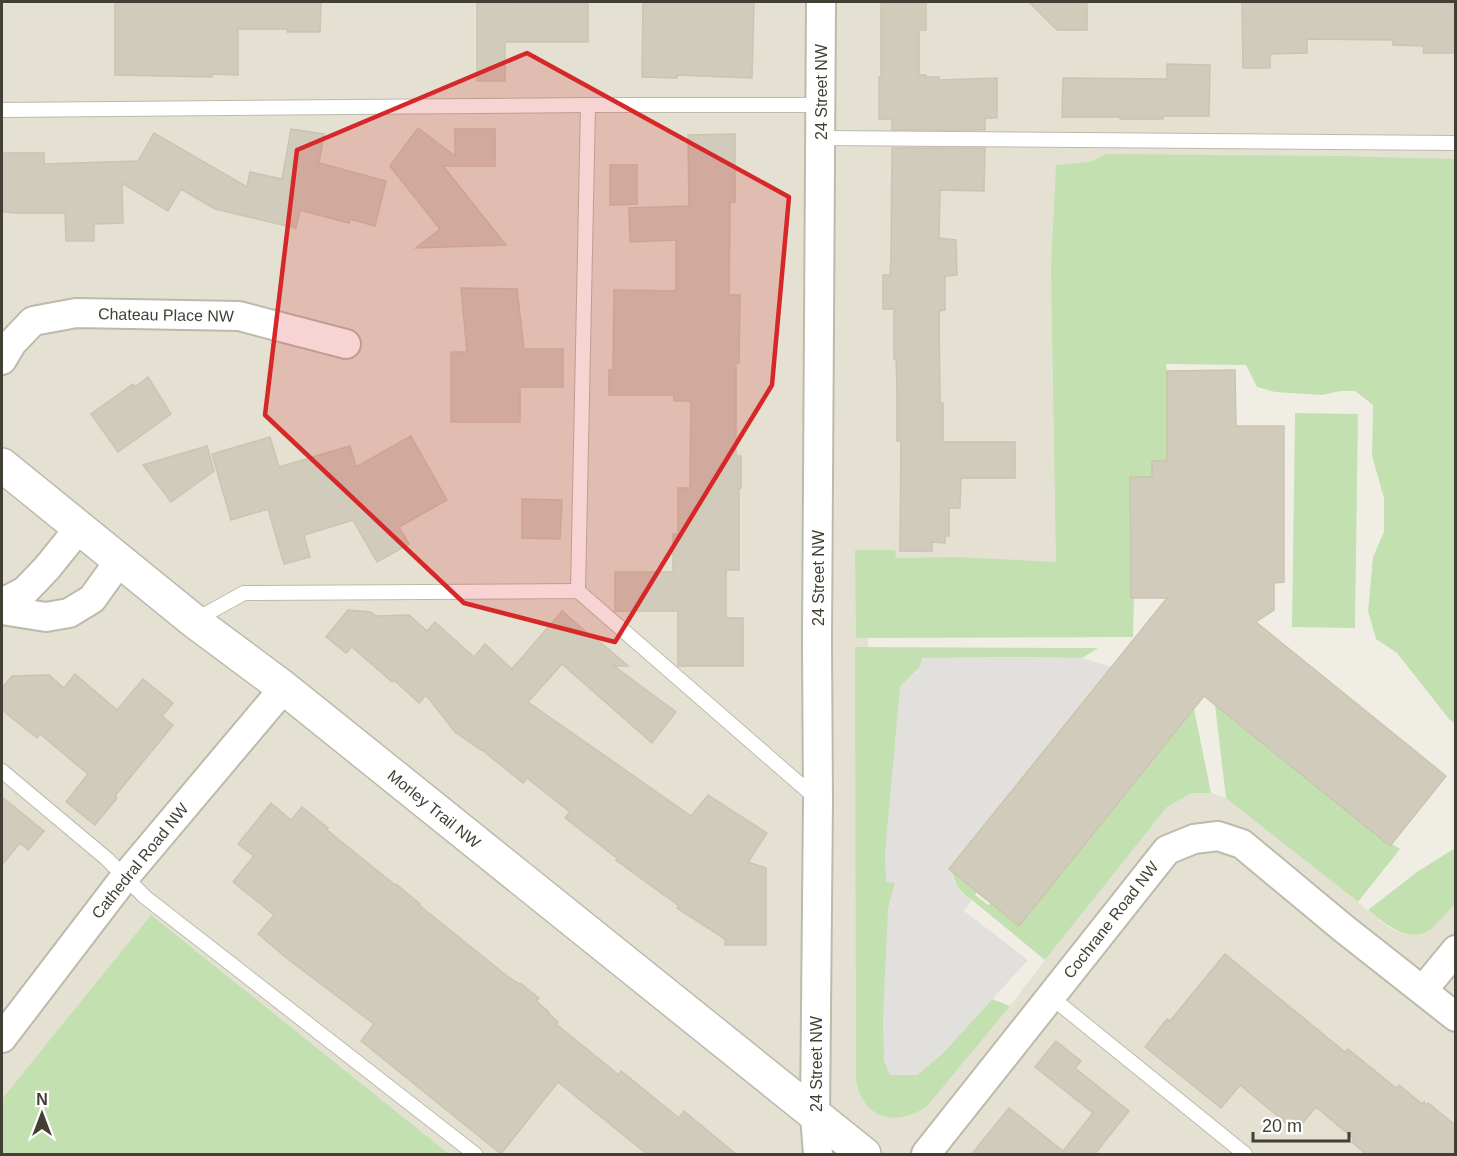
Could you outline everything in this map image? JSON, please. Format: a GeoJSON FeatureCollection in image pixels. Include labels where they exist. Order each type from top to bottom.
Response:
{"type":"FeatureCollection","features":[{"type":"Feature","properties":{"kind":"street","name":"24 Street NW"},"geometry":{"type":"LineString","coordinates":[[818,1155],[815,1116],[821,2]]}},
{"type":"Feature","properties":{"kind":"street","name":"Chateau Place NW"},"geometry":{"type":"LineString","coordinates":[[2,360],[12,344],[33,321],[76,313],[239,316],[346,345]]}},
{"type":"Feature","properties":{"kind":"street","name":"Morley Trail NW"},"geometry":{"type":"LineString","coordinates":[[2,465],[194,621],[284,688],[864,1155]]}},
{"type":"Feature","properties":{"kind":"street"},"geometry":{"type":"LineString","coordinates":[[2,603],[25,591],[80,527]]}},
{"type":"Feature","properties":{"kind":"street"},"geometry":{"type":"LineString","coordinates":[[2,610],[46,616],[69,613],[92,599],[120,560]]}},
{"type":"Feature","properties":{"kind":"street","name":"Cathedral Road NW"},"geometry":{"type":"LineString","coordinates":[[2,1038],[125,877],[284,688]]}},
{"type":"Feature","properties":{"kind":"street","name":"Cochrane Road NW"},"geometry":{"type":"LineString","coordinates":[[926,1155],[1167,850],[1194,839],[1218,836],[1242,844],[1455,1017]]}},
{"type":"Feature","properties":{"kind":"street"},"geometry":{"type":"LineString","coordinates":[[1423,990],[1455,950]]}},
{"type":"Feature","properties":{"kind":"lane"},"geometry":{"type":"LineString","coordinates":[[578,591],[588,105]]}},
{"type":"Feature","properties":{"kind":"lane"},"geometry":{"type":"LineString","coordinates":[[2,110],[821,105]]}},
{"type":"Feature","properties":{"kind":"lane"},"geometry":{"type":"LineString","coordinates":[[821,138],[1455,143]]}},
{"type":"Feature","properties":{"kind":"lane"},"geometry":{"type":"LineString","coordinates":[[194,621],[244,593],[578,591],[818,801]]}},
{"type":"Feature","properties":{"kind":"lane"},"geometry":{"type":"LineString","coordinates":[[2,771],[107,859],[145,897],[475,1155]]}},
{"type":"Feature","properties":{"kind":"lane"},"geometry":{"type":"LineString","coordinates":[[1051,997],[1245,1155]]}},
{"type":"Feature","properties":{"kind":"highlighted area"},"geometry":{"type":"Polygon","coordinates":[[[527,53],[789,197],[772,385],[615,642],[464,603],[265,415],[297,150],[527,53]]]}},
{"type":"Feature","properties":{"kind":"shaded area"},"geometry":{"type":"Polygon","coordinates":[[[2,2],[1455,2],[1455,169],[1104,158],[1108,628],[868,629],[869,1091],[940,1087],[1010,1006],[1167,807],[1192,793],[1211,793],[1229,799],[1391,929],[1407,935],[1438,923],[1455,902],[1455,1154],[2,1154],[2,2]]]}},
{"type":"Feature","properties":{"kind":"shaded area"},"geometry":{"type":"Polygon","coordinates":[[[922,658],[1082,658],[1112,667],[952,871],[954,881],[962,894],[972,900],[964,911],[1028,960],[943,1053],[917,1075],[890,1075],[884,1061],[883,1018],[888,909],[895,883],[886,882],[885,853],[900,687],[919,669],[922,658]]]}},
{"type":"Feature","properties":{"kind":"green space"},"geometry":{"type":"Polygon","coordinates":[[[1107,154],[1455,159],[1455,724],[1397,653],[1376,639],[1368,611],[1373,557],[1384,532],[1384,498],[1372,456],[1373,405],[1355,391],[1340,391],[1322,395],[1275,392],[1257,387],[1246,365],[1166,364],[1167,461],[1152,461],[1152,477],[1130,478],[1133,637],[856,638],[855,550],[895,550],[896,558],[956,557],[1056,562],[1051,267],[1056,165],[1089,162],[1107,154]]]}},
{"type":"Feature","properties":{"kind":"green space"},"geometry":{"type":"Polygon","coordinates":[[[1295,413],[1358,414],[1355,628],[1292,627],[1295,413]]]}},
{"type":"Feature","properties":{"kind":"green space"},"geometry":{"type":"Polygon","coordinates":[[[855,647],[1098,648],[1082,658],[982,657],[919,668],[900,687],[895,883],[888,909],[917,1075],[943,1053],[992,999],[1010,1006],[928,1105],[910,1115],[900,1117],[881,1115],[873,1111],[860,1094],[856,1080],[855,647]]]}},
{"type":"Feature","properties":{"kind":"green space"},"geometry":{"type":"Polygon","coordinates":[[[1215,705],[1390,846],[1392,844],[1400,849],[1358,902],[1226,798],[1215,705]]]}},
{"type":"Feature","properties":{"kind":"green space"},"geometry":{"type":"Polygon","coordinates":[[[1194,709],[1211,793],[1192,793],[1167,807],[1045,960],[959,888],[952,871],[977,892],[975,895],[988,905],[992,902],[1019,925],[1194,709]]]}},
{"type":"Feature","properties":{"kind":"green space"},"geometry":{"type":"Polygon","coordinates":[[[1455,848],[1456,899],[1432,928],[1414,935],[1405,934],[1386,924],[1368,910],[1417,872],[1455,848]]]}},
{"type":"Feature","properties":{"kind":"green space"},"geometry":{"type":"Polygon","coordinates":[[[151,915],[449,1154],[2,1154],[2,1099],[151,915]]]}},
{"type":"Feature","properties":{"kind":"building"},"geometry":{"type":"Polygon","coordinates":[[[115,2],[321,2],[320,32],[238,29],[238,75],[212,74],[212,77],[115,75],[115,2]]]}},
{"type":"Feature","properties":{"kind":"building"},"geometry":{"type":"Polygon","coordinates":[[[477,2],[588,3],[588,42],[505,42],[505,81],[477,81],[477,2]]]}},
{"type":"Feature","properties":{"kind":"building"},"geometry":{"type":"Polygon","coordinates":[[[643,2],[754,2],[752,78],[677,75],[677,78],[642,77],[643,2]]]}},
{"type":"Feature","properties":{"kind":"building"},"geometry":{"type":"Polygon","coordinates":[[[881,2],[926,2],[926,30],[919,30],[919,75],[939,77],[939,80],[997,78],[997,118],[985,118],[985,130],[892,130],[892,119],[879,119],[881,2]]]}},
{"type":"Feature","properties":{"kind":"building"},"geometry":{"type":"Polygon","coordinates":[[[1029,2],[1087,2],[1087,30],[1057,30],[1029,2]]]}},
{"type":"Feature","properties":{"kind":"building"},"geometry":{"type":"Polygon","coordinates":[[[1242,2],[1455,2],[1455,53],[1423,53],[1424,46],[1393,45],[1393,40],[1307,39],[1307,53],[1270,54],[1270,68],[1243,68],[1242,2]]]}},
{"type":"Feature","properties":{"kind":"building"},"geometry":{"type":"Polygon","coordinates":[[[1167,64],[1210,65],[1209,116],[1163,116],[1163,119],[1062,117],[1063,78],[1167,79],[1167,64]]]}},
{"type":"Feature","properties":{"kind":"building"},"geometry":{"type":"Polygon","coordinates":[[[418,128],[455,156],[455,129],[495,129],[495,166],[443,166],[506,245],[416,248],[440,229],[390,166],[418,128]]]}},
{"type":"Feature","properties":{"kind":"building"},"geometry":{"type":"Polygon","coordinates":[[[291,129],[324,134],[319,163],[386,181],[375,226],[350,219],[349,223],[300,210],[296,228],[215,209],[181,189],[168,211],[122,183],[123,223],[94,224],[94,241],[66,241],[65,213],[2,212],[2,153],[44,153],[44,164],[138,161],[154,133],[247,187],[250,172],[282,179],[291,129]]]}},
{"type":"Feature","properties":{"kind":"building"},"geometry":{"type":"Polygon","coordinates":[[[735,134],[735,202],[730,202],[729,295],[740,295],[739,363],[736,363],[736,456],[741,456],[741,488],[739,488],[739,570],[726,570],[726,618],[743,618],[743,666],[678,666],[678,611],[615,611],[615,572],[673,572],[673,534],[678,534],[678,488],[690,488],[691,401],[674,401],[674,395],[609,395],[609,370],[613,370],[614,290],[676,291],[676,240],[630,242],[629,208],[689,206],[688,135],[735,134]]]}},
{"type":"Feature","properties":{"kind":"building"},"geometry":{"type":"Polygon","coordinates":[[[892,148],[985,148],[984,191],[940,190],[939,238],[956,240],[957,275],[945,276],[945,310],[939,311],[940,403],[943,403],[943,442],[1015,442],[1015,478],[961,478],[960,508],[949,508],[949,536],[945,536],[945,543],[932,542],[932,551],[900,551],[901,441],[897,441],[894,309],[883,309],[883,275],[890,275],[891,259],[892,148]]]}},
{"type":"Feature","properties":{"kind":"building"},"geometry":{"type":"Polygon","coordinates":[[[610,165],[637,165],[637,204],[610,205],[610,165]]]}},
{"type":"Feature","properties":{"kind":"building"},"geometry":{"type":"Polygon","coordinates":[[[461,288],[517,289],[524,349],[563,349],[563,387],[520,387],[520,422],[451,422],[451,352],[467,352],[461,288]]]}},
{"type":"Feature","properties":{"kind":"building"},"geometry":{"type":"Polygon","coordinates":[[[1235,370],[1236,426],[1284,426],[1284,582],[1274,583],[1274,610],[1256,622],[1446,776],[1390,846],[1204,696],[1019,926],[949,869],[1167,598],[1131,598],[1130,477],[1152,477],[1152,461],[1167,461],[1167,371],[1235,370]]]}},
{"type":"Feature","properties":{"kind":"building"},"geometry":{"type":"Polygon","coordinates":[[[148,377],[171,414],[118,452],[91,414],[133,384],[135,387],[148,377]]]}},
{"type":"Feature","properties":{"kind":"building"},"geometry":{"type":"Polygon","coordinates":[[[411,436],[447,500],[399,527],[409,544],[377,562],[353,520],[304,535],[310,557],[284,564],[268,509],[231,520],[212,454],[270,437],[279,467],[350,446],[356,467],[411,436]]]}},
{"type":"Feature","properties":{"kind":"building"},"geometry":{"type":"Polygon","coordinates":[[[207,446],[214,471],[171,502],[143,465],[207,446]]]}},
{"type":"Feature","properties":{"kind":"building"},"geometry":{"type":"Polygon","coordinates":[[[522,499],[562,500],[560,539],[522,538],[522,499]]]}},
{"type":"Feature","properties":{"kind":"building"},"geometry":{"type":"Polygon","coordinates":[[[348,610],[371,612],[376,616],[409,615],[427,631],[435,622],[474,657],[485,644],[512,669],[562,611],[628,666],[614,666],[676,712],[652,743],[562,664],[528,702],[691,816],[708,795],[767,833],[748,862],[766,868],[766,945],[725,945],[725,939],[677,908],[679,906],[616,860],[618,859],[565,818],[570,812],[527,778],[523,783],[455,732],[426,695],[419,703],[352,647],[346,653],[326,637],[348,610]]]}},
{"type":"Feature","properties":{"kind":"building"},"geometry":{"type":"Polygon","coordinates":[[[75,674],[117,710],[143,679],[173,703],[162,716],[173,725],[115,796],[117,798],[95,825],[66,802],[88,774],[40,734],[37,738],[2,710],[2,688],[12,676],[49,675],[64,688],[75,674]]]}},
{"type":"Feature","properties":{"kind":"building"},"geometry":{"type":"Polygon","coordinates":[[[2,797],[44,831],[28,850],[20,843],[2,865],[2,797]]]}},
{"type":"Feature","properties":{"kind":"building"},"geometry":{"type":"Polygon","coordinates":[[[271,803],[291,820],[302,807],[328,828],[327,830],[507,976],[539,998],[536,1001],[558,1022],[556,1024],[619,1075],[621,1071],[679,1118],[684,1111],[737,1155],[648,1155],[558,1082],[501,1154],[361,1041],[374,1024],[258,934],[274,915],[233,882],[254,856],[238,844],[271,803]]]}},
{"type":"Feature","properties":{"kind":"building"},"geometry":{"type":"Polygon","coordinates":[[[1225,954],[1345,1052],[1348,1049],[1396,1088],[1399,1085],[1422,1104],[1428,1103],[1455,1125],[1455,1155],[1367,1155],[1352,1142],[1354,1139],[1316,1107],[1296,1131],[1240,1085],[1221,1108],[1145,1047],[1167,1019],[1170,1021],[1225,954]]]}},
{"type":"Feature","properties":{"kind":"building"},"geometry":{"type":"Polygon","coordinates":[[[1056,1041],[1081,1061],[1075,1068],[1129,1111],[1094,1155],[971,1155],[1009,1108],[1063,1151],[1093,1113],[1035,1067],[1056,1041]]]}}]}
